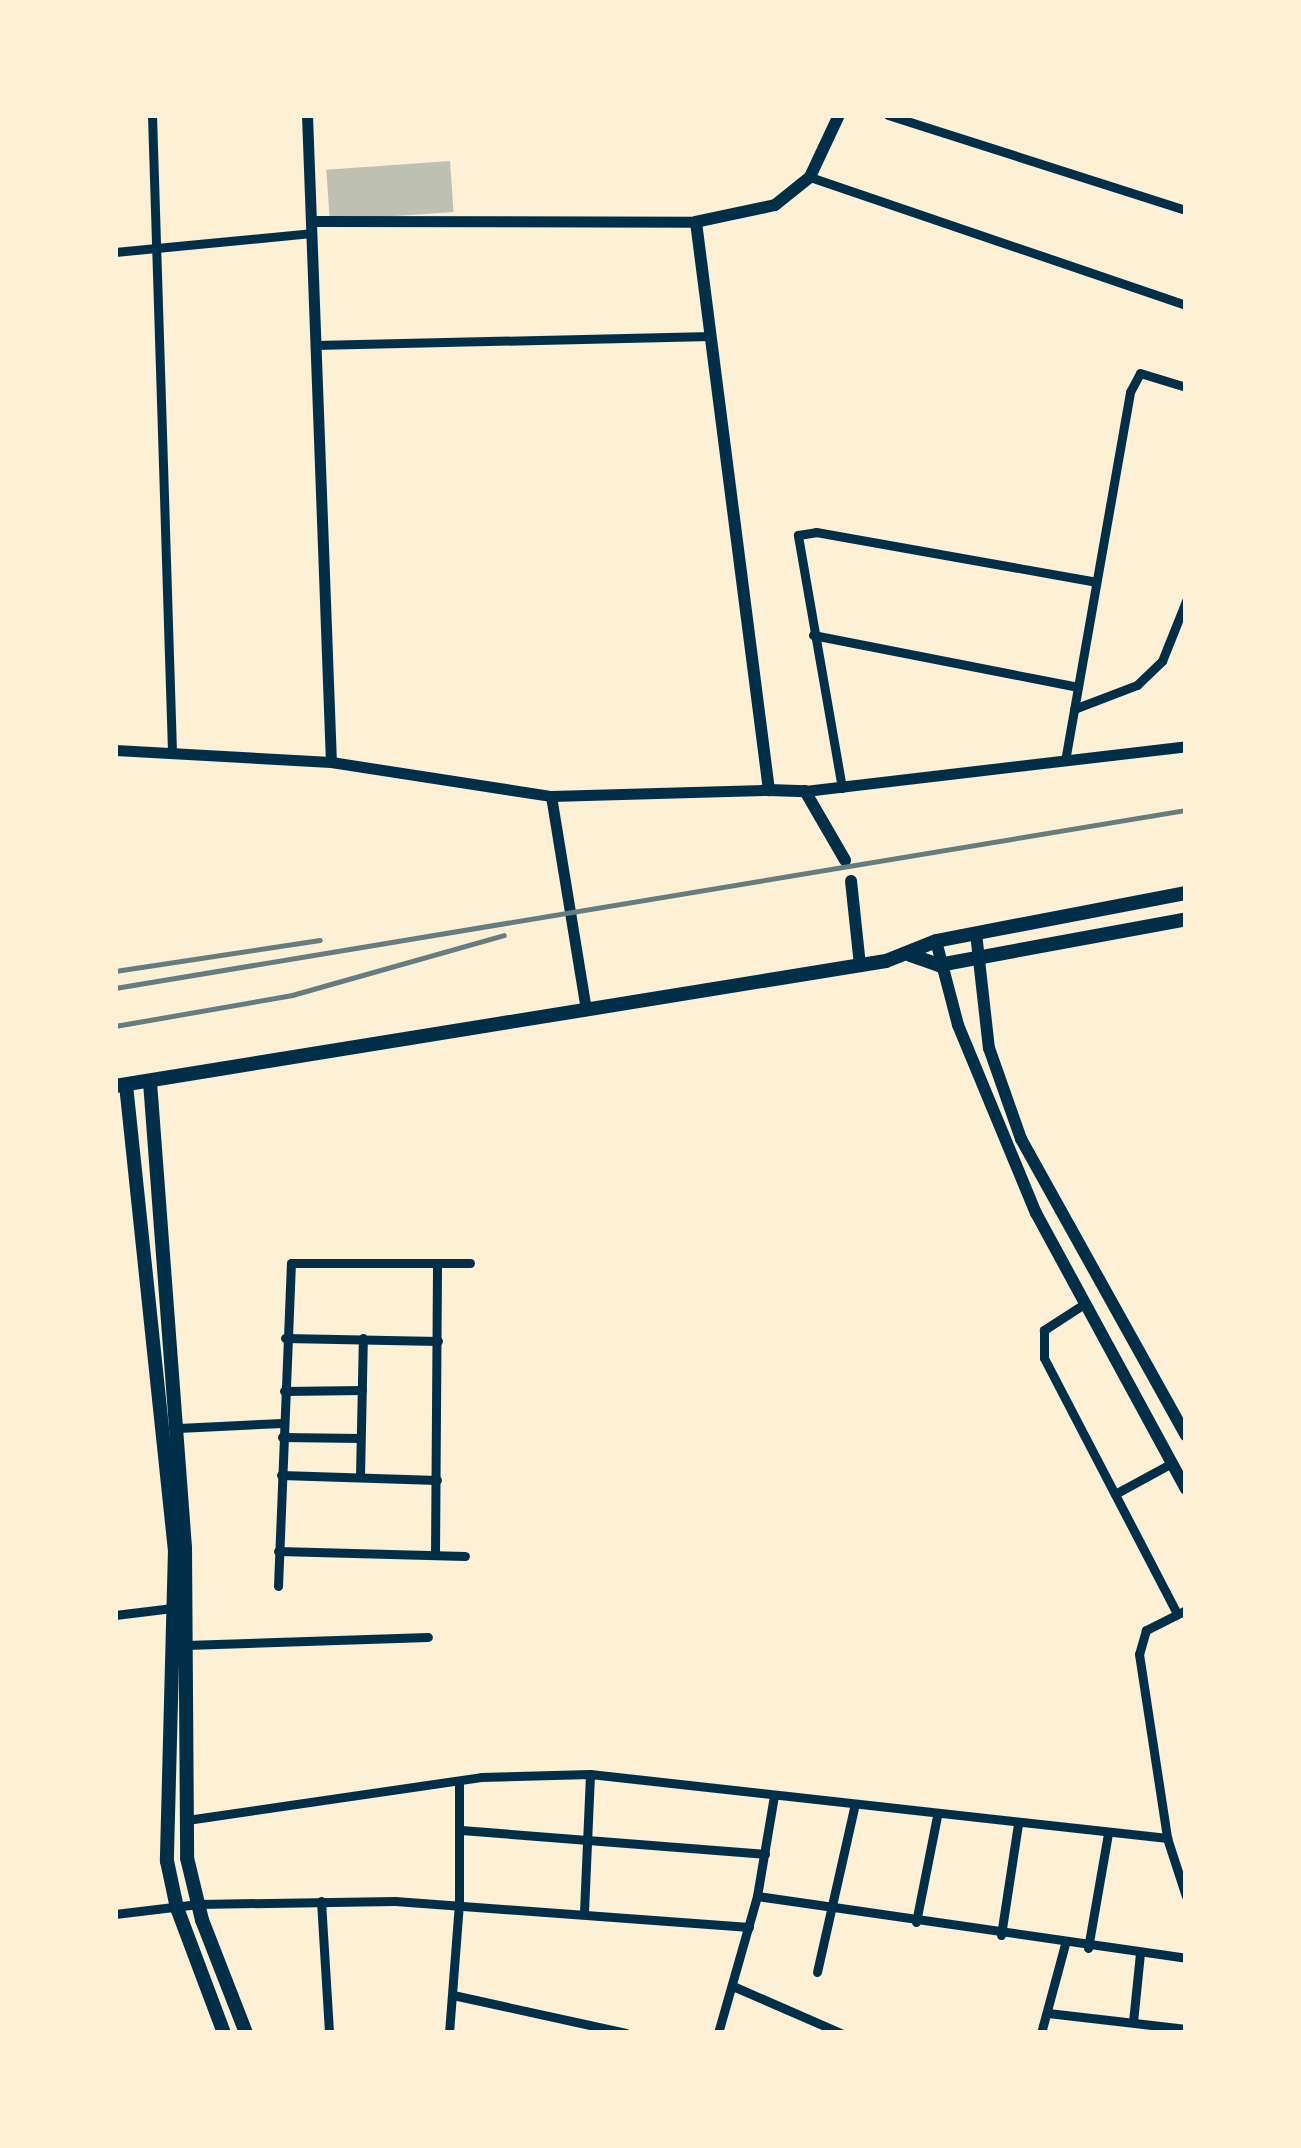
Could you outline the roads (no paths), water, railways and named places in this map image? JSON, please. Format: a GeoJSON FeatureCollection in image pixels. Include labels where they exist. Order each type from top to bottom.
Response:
{"type":"FeatureCollection","features":[{"type":"Feature","properties":{"kind":"main road"},"geometry":{"type":"LineString","coordinates":[[840,115],[810,176],[775,205],[696,222],[768,790],[805,791],[846,860]]}},
{"type":"Feature","properties":{"kind":"main road"},"geometry":{"type":"LineString","coordinates":[[850,881],[860,965]]}},
{"type":"Feature","properties":{"kind":"main road"},"geometry":{"type":"LineString","coordinates":[[224,2033],[177,1908],[166,1846],[176,1549],[120,1085],[910,956],[936,941],[1186,893]]}},
{"type":"Feature","properties":{"kind":"main road"},"geometry":{"type":"LineString","coordinates":[[910,956],[939,965],[1186,919]]}},
{"type":"Feature","properties":{"kind":"main road"},"geometry":{"type":"LineString","coordinates":[[976,934],[982,956],[990,1048],[1021,1138],[1186,1435]]}},
{"type":"Feature","properties":{"kind":"main road"},"geometry":{"type":"LineString","coordinates":[[936,941],[939,965],[1006,1144],[1084,1304],[1186,1490]]}},
{"type":"Feature","properties":{"kind":"main road"},"geometry":{"type":"LineString","coordinates":[[150,1082],[178,1428],[188,1820],[198,1904],[246,2033]]}},
{"type":"Feature","properties":{"kind":"street"},"geometry":{"type":"LineString","coordinates":[[152,115],[172,750]]}},
{"type":"Feature","properties":{"kind":"street"},"geometry":{"type":"LineString","coordinates":[[307,115],[331,762]]}},
{"type":"Feature","properties":{"kind":"street"},"geometry":{"type":"LineString","coordinates":[[888,115],[1186,210]]}},
{"type":"Feature","properties":{"kind":"street"},"geometry":{"type":"LineString","coordinates":[[810,176],[1186,305]]}},
{"type":"Feature","properties":{"kind":"street"},"geometry":{"type":"LineString","coordinates":[[115,252],[156,251],[311,227],[696,222]]}},
{"type":"Feature","properties":{"kind":"street"},"geometry":{"type":"LineString","coordinates":[[316,345],[711,336]]}},
{"type":"Feature","properties":{"kind":"street"},"geometry":{"type":"LineString","coordinates":[[1064,761],[1130,392],[1140,373],[1186,387]]}},
{"type":"Feature","properties":{"kind":"street"},"geometry":{"type":"LineString","coordinates":[[842,788],[795,543],[807,533],[1096,582]]}},
{"type":"Feature","properties":{"kind":"street"},"geometry":{"type":"LineString","coordinates":[[1074,709],[1138,685],[1162,661],[1186,601]]}},
{"type":"Feature","properties":{"kind":"street"},"geometry":{"type":"LineString","coordinates":[[813,635],[1078,687]]}},
{"type":"Feature","properties":{"kind":"street"},"geometry":{"type":"LineString","coordinates":[[805,791],[1186,746]]}},
{"type":"Feature","properties":{"kind":"street"},"geometry":{"type":"LineString","coordinates":[[115,750],[172,750],[331,762],[550,796],[768,790]]}},
{"type":"Feature","properties":{"kind":"street"},"geometry":{"type":"LineString","coordinates":[[550,796],[586,1010]]}},
{"type":"Feature","properties":{"kind":"street"},"geometry":{"type":"LineString","coordinates":[[278,1586],[291,1263],[470,1263]]}},
{"type":"Feature","properties":{"kind":"street"},"geometry":{"type":"LineString","coordinates":[[435,1555],[438,1264]]}},
{"type":"Feature","properties":{"kind":"street"},"geometry":{"type":"LineString","coordinates":[[1084,1304],[1040,1338],[1114,1494],[1182,1612],[1139,1638],[1167,1838],[1186,1896]]}},
{"type":"Feature","properties":{"kind":"street"},"geometry":{"type":"LineString","coordinates":[[285,1338],[438,1340]]}},
{"type":"Feature","properties":{"kind":"street"},"geometry":{"type":"LineString","coordinates":[[360,1476],[363,1338]]}},
{"type":"Feature","properties":{"kind":"street"},"geometry":{"type":"LineString","coordinates":[[284,1391],[362,1390]]}},
{"type":"Feature","properties":{"kind":"street"},"geometry":{"type":"LineString","coordinates":[[178,1428],[282,1423]]}},
{"type":"Feature","properties":{"kind":"street"},"geometry":{"type":"LineString","coordinates":[[282,1437],[360,1438]]}},
{"type":"Feature","properties":{"kind":"street"},"geometry":{"type":"LineString","coordinates":[[1114,1494],[1170,1464]]}},
{"type":"Feature","properties":{"kind":"street"},"geometry":{"type":"LineString","coordinates":[[281,1475],[437,1480]]}},
{"type":"Feature","properties":{"kind":"street"},"geometry":{"type":"LineString","coordinates":[[278,1551],[464,1556]]}},
{"type":"Feature","properties":{"kind":"street"},"geometry":{"type":"LineString","coordinates":[[115,1615],[173,1608]]}},
{"type":"Feature","properties":{"kind":"street"},"geometry":{"type":"LineString","coordinates":[[186,1645],[428,1637]]}},
{"type":"Feature","properties":{"kind":"street"},"geometry":{"type":"LineString","coordinates":[[188,1820],[459,1782],[590,1774],[937,1816],[1167,1838]]}},
{"type":"Feature","properties":{"kind":"street"},"geometry":{"type":"LineString","coordinates":[[584,1912],[590,1774]]}},
{"type":"Feature","properties":{"kind":"street"},"geometry":{"type":"LineString","coordinates":[[449,2033],[460,1903],[459,1782]]}},
{"type":"Feature","properties":{"kind":"street"},"geometry":{"type":"LineString","coordinates":[[718,2033],[736,1986],[758,1896],[774,1795]]}},
{"type":"Feature","properties":{"kind":"street"},"geometry":{"type":"LineString","coordinates":[[818,1972],[855,1804]]}},
{"type":"Feature","properties":{"kind":"street"},"geometry":{"type":"LineString","coordinates":[[916,1922],[937,1816]]}},
{"type":"Feature","properties":{"kind":"street"},"geometry":{"type":"LineString","coordinates":[[1001,1936],[1018,1824]]}},
{"type":"Feature","properties":{"kind":"street"},"geometry":{"type":"LineString","coordinates":[[460,1830],[587,1836],[765,1854]]}},
{"type":"Feature","properties":{"kind":"street"},"geometry":{"type":"LineString","coordinates":[[1088,1948],[1108,1833]]}},
{"type":"Feature","properties":{"kind":"street"},"geometry":{"type":"LineString","coordinates":[[758,1896],[1001,1936],[1186,1958]]}},
{"type":"Feature","properties":{"kind":"street"},"geometry":{"type":"LineString","coordinates":[[321,1901],[329,2033]]}},
{"type":"Feature","properties":{"kind":"street"},"geometry":{"type":"LineString","coordinates":[[115,1914],[198,1904],[460,1903],[749,1926]]}},
{"type":"Feature","properties":{"kind":"street"},"geometry":{"type":"LineString","coordinates":[[1041,2033],[1065,1944]]}},
{"type":"Feature","properties":{"kind":"street"},"geometry":{"type":"LineString","coordinates":[[1133,2022],[1140,1953]]}},
{"type":"Feature","properties":{"kind":"street"},"geometry":{"type":"LineString","coordinates":[[736,1986],[842,2033]]}},
{"type":"Feature","properties":{"kind":"street"},"geometry":{"type":"LineString","coordinates":[[453,1995],[626,2033]]}},
{"type":"Feature","properties":{"kind":"street"},"geometry":{"type":"LineString","coordinates":[[1048,2013],[1186,2030]]}},
{"type":"Feature","properties":{"kind":"railway"},"geometry":{"type":"LineString","coordinates":[[115,988],[1186,810]]}},
{"type":"Feature","properties":{"kind":"railway"},"geometry":{"type":"LineString","coordinates":[[115,1026],[292,995],[504,935]]}},
{"type":"Feature","properties":{"kind":"railway"},"geometry":{"type":"LineString","coordinates":[[115,971],[320,940]]}}]}
